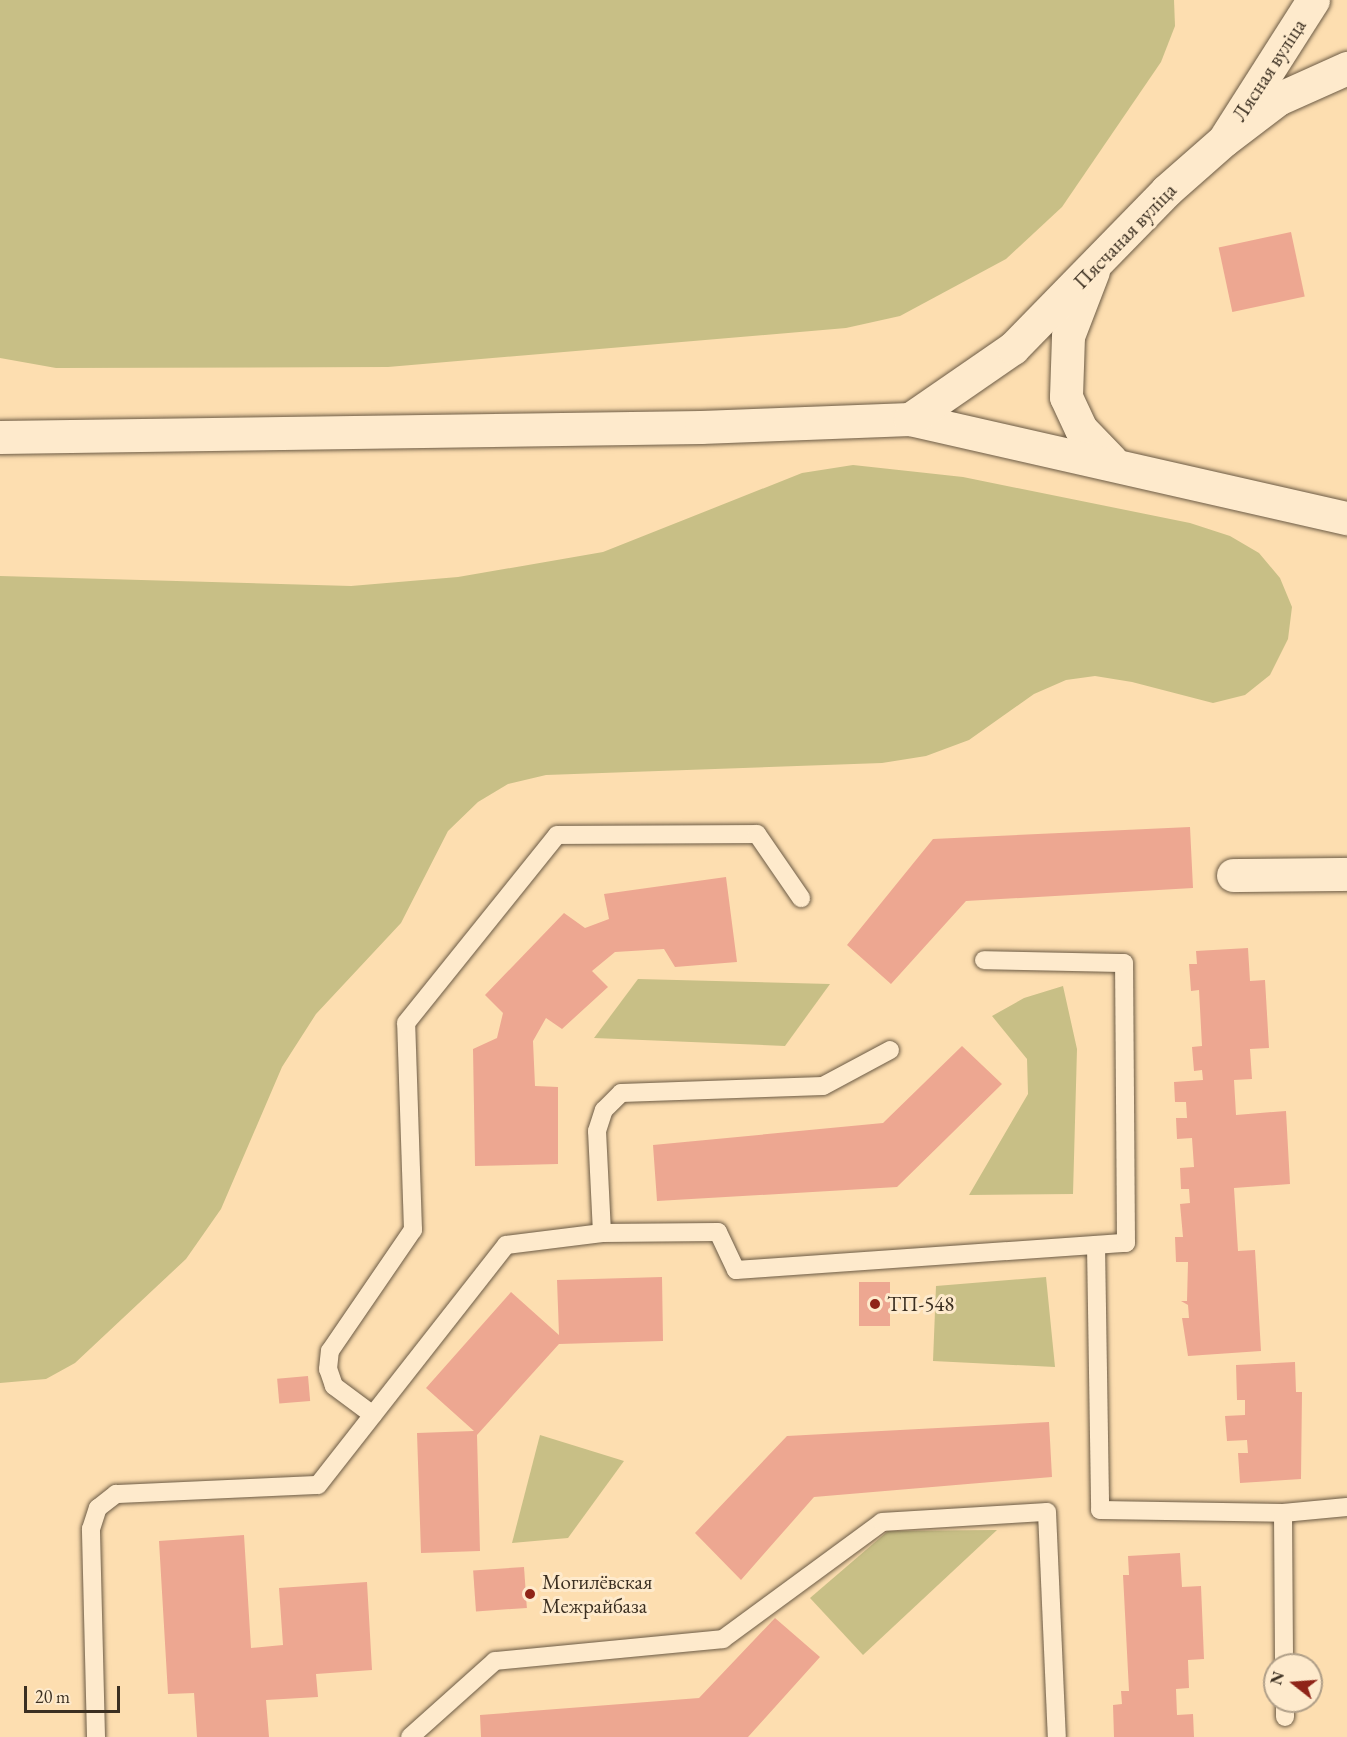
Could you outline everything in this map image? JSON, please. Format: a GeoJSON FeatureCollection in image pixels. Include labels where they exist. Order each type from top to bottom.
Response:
{"type":"FeatureCollection","features":[{"type":"Feature","properties":{"kind":"street","name":"Лясная вуліца"},"geometry":{"type":"LineString","coordinates":[[1224,140],[1313,0]]}},
{"type":"Feature","properties":{"kind":"street","name":"Пясчаная вуліца"},"geometry":{"type":"LineString","coordinates":[[910,419],[1013,348],[1092,271],[1166,191],[1224,140],[1278,99],[1347,68]]}},
{"type":"Feature","properties":{"kind":"street"},"geometry":{"type":"LineString","coordinates":[[1092,271],[1068,336],[1066,397],[1081,429],[1111,460]]}},
{"type":"Feature","properties":{"kind":"street"},"geometry":{"type":"LineString","coordinates":[[0,437],[701,427],[910,419],[1111,460],[1347,518]]}},
{"type":"Feature","properties":{"kind":"street"},"geometry":{"type":"LineString","coordinates":[[1233,875],[1347,874]]}},
{"type":"Feature","properties":{"kind":"lane"},"geometry":{"type":"LineString","coordinates":[[373,1415],[334,1386],[328,1369],[330,1351],[413,1230],[406,1023],[557,835],[757,834],[801,898]]}},
{"type":"Feature","properties":{"kind":"lane"},"geometry":{"type":"LineString","coordinates":[[96,1737],[91,1529],[98,1508],[116,1494],[318,1485],[506,1245],[602,1233],[718,1232],[736,1270],[1126,1243],[1124,963],[984,960]]}},
{"type":"Feature","properties":{"kind":"lane"},"geometry":{"type":"LineString","coordinates":[[602,1233],[597,1131],[603,1110],[621,1093],[823,1086],[890,1050]]}},
{"type":"Feature","properties":{"kind":"lane"},"geometry":{"type":"LineString","coordinates":[[1096,1245],[1100,1510],[1283,1513],[1347,1507]]}},
{"type":"Feature","properties":{"kind":"lane"},"geometry":{"type":"LineString","coordinates":[[410,1737],[495,1661],[723,1639],[882,1522],[1047,1512],[1057,1737]]}},
{"type":"Feature","properties":{"kind":"lane"},"geometry":{"type":"LineString","coordinates":[[1283,1513],[1284,1653]]}},
{"type":"Feature","properties":{"kind":"shaded area"},"geometry":{"type":"Polygon","coordinates":[[[0,0],[1174,0],[1175,26],[1161,62],[1062,207],[1006,259],[900,316],[846,328],[388,367],[56,368],[0,358],[0,0]]]}},
{"type":"Feature","properties":{"kind":"shaded area"},"geometry":{"type":"Polygon","coordinates":[[[853,465],[963,477],[1190,523],[1230,536],[1259,553],[1280,578],[1292,607],[1288,639],[1270,675],[1245,695],[1213,703],[1132,682],[1095,676],[1066,680],[1034,694],[969,740],[926,756],[882,763],[546,775],[508,784],[478,802],[448,831],[401,923],[316,1014],[282,1067],[221,1209],[186,1259],[75,1363],[46,1379],[0,1383],[0,576],[351,586],[458,577],[603,552],[802,473],[853,465]]]}},
{"type":"Feature","properties":{"kind":"shaded area"},"geometry":{"type":"Polygon","coordinates":[[[638,979],[830,984],[785,1046],[594,1038],[638,979]]]}},
{"type":"Feature","properties":{"kind":"shaded area"},"geometry":{"type":"Polygon","coordinates":[[[1063,986],[1077,1049],[1073,1194],[969,1195],[1028,1094],[1027,1059],[992,1016],[1024,998],[1063,986]]]}},
{"type":"Feature","properties":{"kind":"shaded area"},"geometry":{"type":"Polygon","coordinates":[[[1046,1277],[1055,1367],[933,1361],[936,1286],[1046,1277]]]}},
{"type":"Feature","properties":{"kind":"shaded area"},"geometry":{"type":"Polygon","coordinates":[[[540,1435],[624,1461],[568,1538],[512,1543],[540,1435]]]}},
{"type":"Feature","properties":{"kind":"shaded area"},"geometry":{"type":"Polygon","coordinates":[[[997,1530],[863,1655],[810,1598],[888,1531],[997,1530]]]}},
{"type":"Feature","properties":{"kind":"building"},"geometry":{"type":"Polygon","coordinates":[[[1291,232],[1305,297],[1232,312],[1219,247],[1291,232]]]}},
{"type":"Feature","properties":{"kind":"building"},"geometry":{"type":"Polygon","coordinates":[[[1190,827],[1193,888],[966,901],[891,984],[847,945],[933,839],[1190,827]]]}},
{"type":"Feature","properties":{"kind":"building"},"geometry":{"type":"Polygon","coordinates":[[[726,877],[737,962],[675,967],[664,949],[615,952],[592,971],[608,987],[562,1029],[546,1018],[533,1041],[535,1086],[558,1087],[558,1164],[475,1166],[473,1049],[497,1038],[503,1013],[485,995],[564,913],[585,928],[609,919],[604,894],[726,877]]]}},
{"type":"Feature","properties":{"kind":"building"},"geometry":{"type":"Polygon","coordinates":[[[1248,948],[1250,981],[1265,980],[1269,1048],[1250,1049],[1252,1079],[1234,1080],[1236,1115],[1286,1111],[1290,1184],[1234,1188],[1238,1251],[1255,1250],[1261,1351],[1188,1356],[1182,1318],[1189,1318],[1188,1305],[1181,1301],[1187,1301],[1188,1262],[1176,1262],[1175,1237],[1183,1237],[1180,1204],[1190,1203],[1189,1189],[1181,1189],[1180,1168],[1194,1167],[1192,1138],[1177,1139],[1176,1118],[1187,1118],[1186,1102],[1175,1102],[1174,1082],[1203,1080],[1202,1070],[1194,1071],[1192,1047],[1202,1046],[1199,990],[1191,991],[1189,964],[1197,964],[1196,951],[1248,948]]]}},
{"type":"Feature","properties":{"kind":"building"},"geometry":{"type":"Polygon","coordinates":[[[962,1046],[1002,1084],[897,1187],[657,1201],[653,1145],[883,1123],[962,1046]]]}},
{"type":"Feature","properties":{"kind":"building"},"geometry":{"type":"Polygon","coordinates":[[[662,1277],[663,1341],[559,1344],[477,1435],[480,1551],[421,1553],[417,1433],[474,1431],[426,1388],[511,1292],[559,1335],[557,1280],[662,1277]]]}},
{"type":"Feature","properties":{"kind":"building","name":"ТП-548"},"geometry":{"type":"Polygon","coordinates":[[[859,1282],[890,1282],[890,1326],[859,1326],[859,1282]]]}},
{"type":"Feature","properties":{"kind":"building"},"geometry":{"type":"Polygon","coordinates":[[[1295,1362],[1296,1392],[1302,1392],[1301,1479],[1240,1483],[1238,1453],[1248,1453],[1247,1440],[1227,1441],[1225,1416],[1245,1415],[1245,1400],[1237,1400],[1236,1365],[1295,1362]]]}},
{"type":"Feature","properties":{"kind":"building"},"geometry":{"type":"Polygon","coordinates":[[[308,1376],[310,1401],[279,1404],[277,1379],[308,1376]]]}},
{"type":"Feature","properties":{"kind":"building"},"geometry":{"type":"Polygon","coordinates":[[[1049,1422],[1052,1477],[814,1497],[741,1580],[695,1533],[787,1436],[1049,1422]]]}},
{"type":"Feature","properties":{"kind":"building"},"geometry":{"type":"Polygon","coordinates":[[[244,1535],[251,1648],[283,1645],[279,1588],[367,1582],[372,1670],[316,1674],[318,1697],[266,1700],[269,1737],[197,1737],[194,1693],[168,1694],[159,1541],[244,1535]]]}},
{"type":"Feature","properties":{"kind":"building"},"geometry":{"type":"Polygon","coordinates":[[[1180,1553],[1182,1587],[1201,1586],[1204,1659],[1188,1660],[1189,1688],[1176,1689],[1177,1715],[1193,1714],[1194,1737],[1114,1737],[1113,1705],[1122,1704],[1121,1691],[1129,1691],[1123,1575],[1129,1575],[1128,1556],[1180,1553]]]}},
{"type":"Feature","properties":{"kind":"building"},"geometry":{"type":"Polygon","coordinates":[[[524,1567],[527,1608],[476,1611],[473,1571],[524,1567]]]}},
{"type":"Feature","properties":{"kind":"building"},"geometry":{"type":"Polygon","coordinates":[[[775,1618],[820,1657],[748,1737],[481,1737],[480,1715],[699,1698],[775,1618]]]}},
{"type":"Feature","properties":{"kind":"place","name":"ТП-548"},"geometry":{"type":"Point","coordinates":[875,1304]}},
{"type":"Feature","properties":{"kind":"place","name":"Могилёвская Межрайбаза"},"geometry":{"type":"Point","coordinates":[530,1594]}}]}
